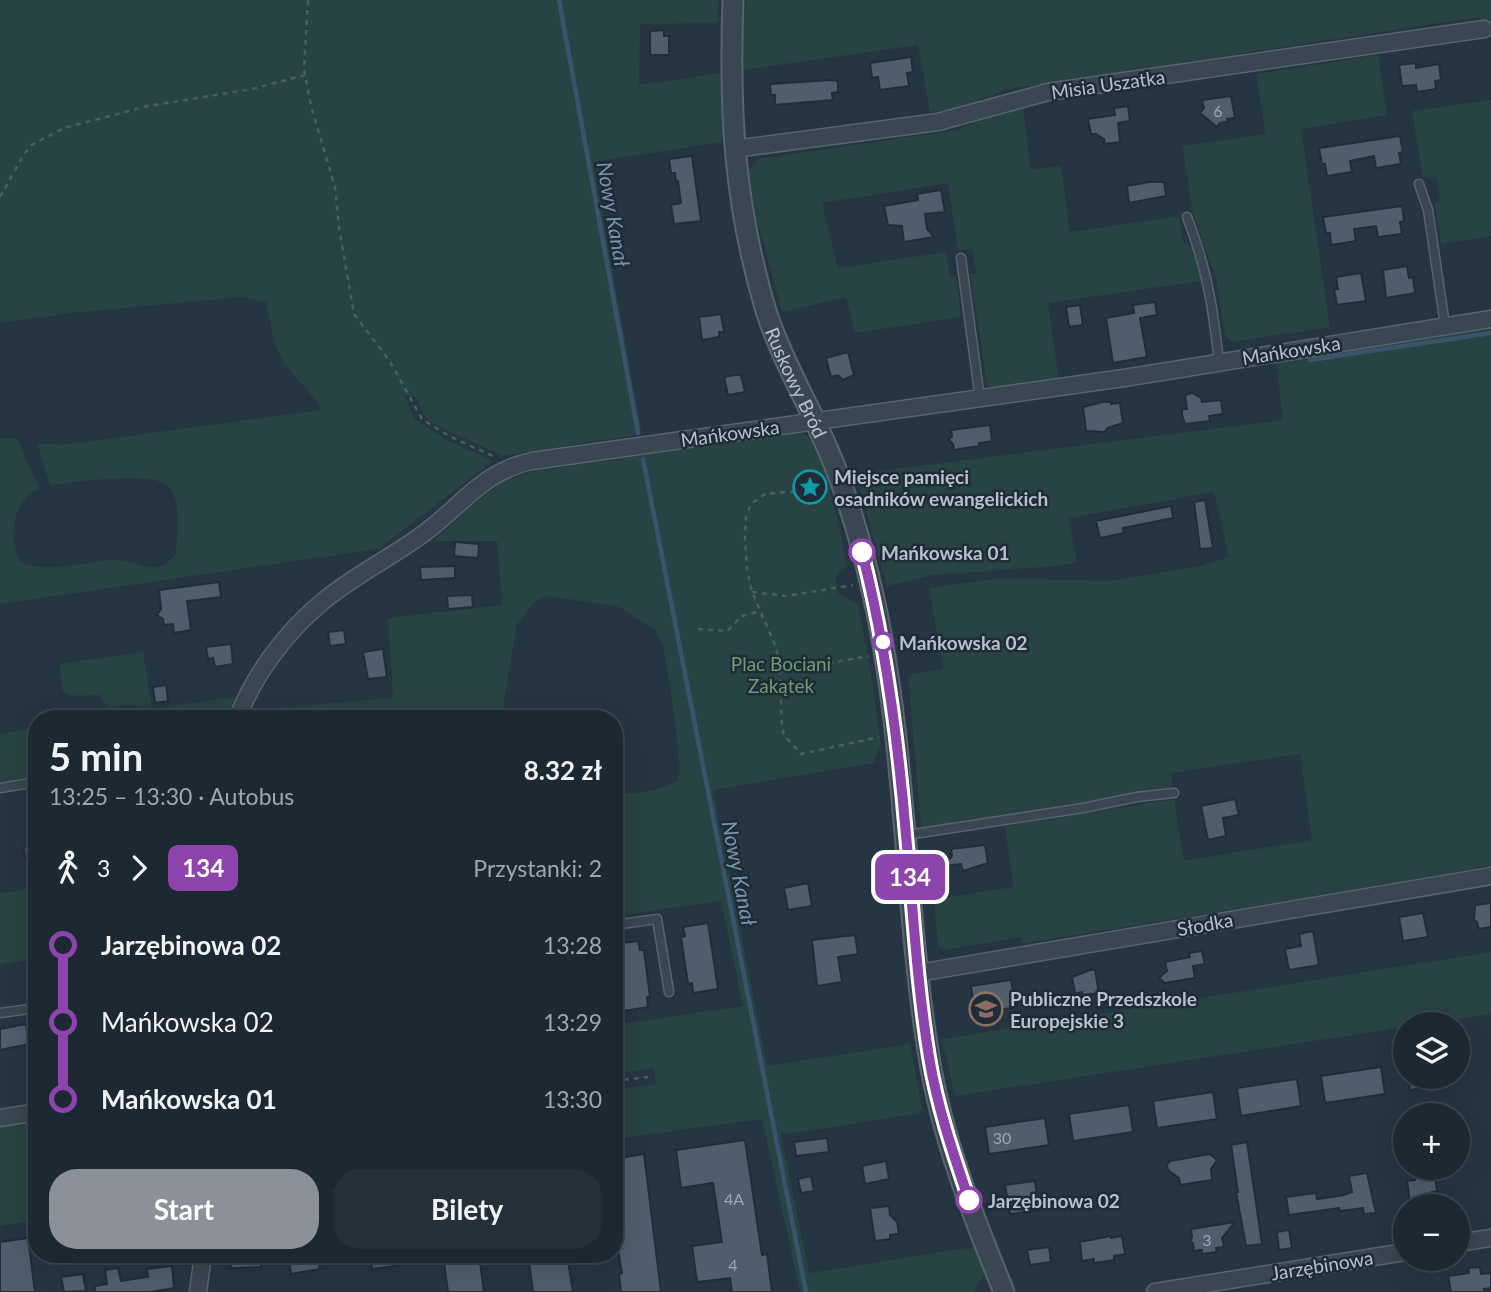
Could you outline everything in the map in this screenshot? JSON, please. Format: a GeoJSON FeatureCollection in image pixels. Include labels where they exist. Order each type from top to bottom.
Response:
{"type":"FeatureCollection","features":[{"type":"Feature","properties":{"kind":"street","name":"Ruskowy Bród"},"geometry":{"type":"LineString","coordinates":[[733,0],[730,93],[743,217],[766,311],[848,503],[874,596],[885,653],[929,1056],[940,1110],[969,1200],[1004,1292]]}},
{"type":"Feature","properties":{"kind":"street","name":"Misia Uszatka"},"geometry":{"type":"LineString","coordinates":[[734,149],[938,122],[1048,92],[1484,29]]}},
{"type":"Feature","properties":{"kind":"street","name":"Mańkowska"},"geometry":{"type":"LineString","coordinates":[[241,710],[270,659],[293,630],[321,603],[416,540],[485,480],[506,468],[532,461],[1171,371],[1491,319]]}},
{"type":"Feature","properties":{"kind":"street","name":"Słodka"},"geometry":{"type":"LineString","coordinates":[[918,973],[1491,876]]}},
{"type":"Feature","properties":{"kind":"street"},"geometry":{"type":"LineString","coordinates":[[0,1118],[28,1113]]}},
{"type":"Feature","properties":{"kind":"street"},"geometry":{"type":"LineString","coordinates":[[1470,1241],[1491,1238]]}},
{"type":"Feature","properties":{"kind":"street","name":"Jarzębinowa"},"geometry":{"type":"LineString","coordinates":[[1155,1292],[1393,1254]]}},
{"type":"Feature","properties":{"kind":"street"},"geometry":{"type":"LineString","coordinates":[[198,1292],[202,1263]]}},
{"type":"Feature","properties":{"kind":"lane"},"geometry":{"type":"LineString","coordinates":[[1419,184],[1428,210],[1445,325]]}},
{"type":"Feature","properties":{"kind":"lane"},"geometry":{"type":"LineString","coordinates":[[1186,217],[1202,256],[1213,304],[1219,362]]}},
{"type":"Feature","properties":{"kind":"lane"},"geometry":{"type":"LineString","coordinates":[[961,258],[980,399]]}},
{"type":"Feature","properties":{"kind":"lane"},"geometry":{"type":"LineString","coordinates":[[0,788],[28,783]]}},
{"type":"Feature","properties":{"kind":"lane"},"geometry":{"type":"LineString","coordinates":[[906,835],[1174,793]]}},
{"type":"Feature","properties":{"kind":"lane"},"geometry":{"type":"LineString","coordinates":[[623,924],[657,919],[669,992]]}},
{"type":"Feature","properties":{"kind":"lane"},"geometry":{"type":"LineString","coordinates":[[0,1013],[28,1009]]}},
{"type":"Feature","properties":{"kind":"path"},"geometry":{"type":"LineString","coordinates":[[308,0],[305,75],[311,106],[335,187],[339,228],[354,314],[389,360],[422,419],[449,436],[491,455],[506,468]]}},
{"type":"Feature","properties":{"kind":"path"},"geometry":{"type":"LineString","coordinates":[[0,197],[24,154],[33,144],[64,128],[148,106],[252,89],[305,75]]}},
{"type":"Feature","properties":{"kind":"path"},"geometry":{"type":"LineString","coordinates":[[829,489],[765,494],[751,504],[746,517],[747,571],[752,592],[775,645],[784,735],[801,754],[882,736]]}},
{"type":"Feature","properties":{"kind":"path"},"geometry":{"type":"LineString","coordinates":[[752,592],[786,596],[854,584]]}},
{"type":"Feature","properties":{"kind":"path"},"geometry":{"type":"LineString","coordinates":[[698,629],[726,631],[742,617],[761,611]]}},
{"type":"Feature","properties":{"kind":"path"},"geometry":{"type":"LineString","coordinates":[[779,672],[871,656]]}},
{"type":"Feature","properties":{"kind":"path"},"geometry":{"type":"LineString","coordinates":[[623,1080],[648,1077]]}},
{"type":"Feature","properties":{"kind":"green space"},"geometry":{"type":"Polygon","coordinates":[[[0,0],[719,0],[717,23],[640,24],[639,85],[722,73],[722,142],[593,162],[642,434],[502,456],[436,425],[425,417],[415,396],[405,396],[414,419],[447,440],[493,461],[378,549],[0,604],[0,438],[17,438],[39,488],[23,502],[15,520],[14,541],[20,562],[31,566],[55,567],[117,560],[159,567],[165,565],[176,553],[177,512],[171,489],[163,483],[133,478],[50,485],[37,443],[63,445],[321,410],[279,354],[266,302],[242,297],[71,313],[0,323],[0,0]]]}},
{"type":"Feature","properties":{"kind":"green space"},"geometry":{"type":"Polygon","coordinates":[[[746,0],[1491,0],[1491,30],[1479,17],[1009,89],[952,109],[930,112],[918,45],[743,70],[746,0]]]}},
{"type":"Feature","properties":{"kind":"green space"},"geometry":{"type":"Polygon","coordinates":[[[1378,55],[1387,115],[1301,129],[1330,327],[1232,342],[1225,336],[1216,278],[1193,214],[1182,146],[1266,134],[1256,74],[1378,55]]]}},
{"type":"Feature","properties":{"kind":"green space"},"geometry":{"type":"Polygon","coordinates":[[[1491,100],[1491,236],[1441,244],[1435,203],[1440,201],[1436,177],[1423,178],[1412,111],[1491,100]]]}},
{"type":"Feature","properties":{"kind":"green space"},"geometry":{"type":"Polygon","coordinates":[[[1023,109],[1031,170],[1061,166],[1070,232],[1179,216],[1183,241],[1196,250],[1201,281],[1048,303],[1059,381],[988,390],[970,274],[976,273],[972,249],[958,250],[948,183],[822,203],[838,268],[946,252],[950,277],[956,277],[961,317],[855,333],[846,297],[782,312],[755,212],[749,171],[758,159],[956,130],[1010,110],[1023,109]]]}},
{"type":"Feature","properties":{"kind":"green space"},"geometry":{"type":"Polygon","coordinates":[[[1491,327],[1491,867],[1022,944],[1021,937],[945,950],[938,947],[934,900],[1013,887],[1005,826],[1174,799],[1184,861],[1312,840],[1300,754],[1171,773],[1173,788],[924,828],[921,826],[908,675],[943,669],[929,588],[1002,578],[1108,581],[1196,567],[1229,557],[1214,492],[1069,518],[1077,562],[933,575],[887,586],[856,474],[1283,420],[1276,359],[1491,327]]]}},
{"type":"Feature","properties":{"kind":"green space","name":"Plac Bociani Zakątek"},"geometry":{"type":"Polygon","coordinates":[[[789,433],[804,434],[813,442],[826,474],[847,566],[838,574],[837,589],[838,593],[858,605],[881,744],[873,763],[713,790],[767,1066],[910,1044],[923,1113],[781,1135],[809,1273],[974,1247],[985,1273],[974,1292],[800,1292],[762,1119],[623,1138],[623,1089],[656,1084],[654,1068],[623,1073],[623,1024],[743,1006],[721,901],[623,915],[623,793],[638,793],[663,787],[677,781],[680,770],[663,646],[655,630],[619,607],[549,596],[534,602],[517,625],[504,710],[262,710],[393,698],[388,618],[502,605],[497,541],[434,541],[504,480],[536,471],[789,433]]]}},
{"type":"Feature","properties":{"kind":"green space"},"geometry":{"type":"Polygon","coordinates":[[[143,652],[152,708],[131,705],[108,707],[98,695],[70,696],[63,691],[59,664],[143,652]]]}},
{"type":"Feature","properties":{"kind":"green space"},"geometry":{"type":"Polygon","coordinates":[[[237,697],[232,710],[163,710],[159,707],[237,697]]]}},
{"type":"Feature","properties":{"kind":"green space"},"geometry":{"type":"Polygon","coordinates":[[[28,729],[28,778],[0,783],[0,734],[28,729]]]}},
{"type":"Feature","properties":{"kind":"green space"},"geometry":{"type":"Polygon","coordinates":[[[28,889],[28,960],[0,964],[0,893],[28,889]]]}},
{"type":"Feature","properties":{"kind":"green space"},"geometry":{"type":"Polygon","coordinates":[[[1491,952],[1491,1014],[1470,1017],[1470,1012],[1393,1012],[1393,1029],[955,1096],[942,1039],[1491,952]]]}},
{"type":"Feature","properties":{"kind":"green space"},"geometry":{"type":"Polygon","coordinates":[[[28,1123],[28,1221],[0,1226],[0,1128],[28,1123]]]}},
{"type":"Feature","properties":{"kind":"building"},"geometry":{"type":"Polygon","coordinates":[[[664,30],[664,36],[669,36],[669,55],[650,55],[650,31],[664,30]]]}},
{"type":"Feature","properties":{"kind":"building"},"geometry":{"type":"Polygon","coordinates":[[[911,57],[913,72],[907,73],[909,86],[880,90],[878,77],[872,78],[870,63],[911,57]]]}},
{"type":"Feature","properties":{"kind":"building"},"geometry":{"type":"Polygon","coordinates":[[[1416,63],[1416,68],[1439,64],[1441,80],[1435,81],[1436,89],[1417,92],[1416,85],[1402,86],[1399,65],[1416,63]]]}},
{"type":"Feature","properties":{"kind":"building"},"geometry":{"type":"Polygon","coordinates":[[[838,81],[838,92],[832,93],[833,100],[775,105],[775,95],[771,95],[770,84],[838,81]]]}},
{"type":"Feature","properties":{"kind":"building"},"geometry":{"type":"Polygon","coordinates":[[[1231,96],[1235,118],[1227,119],[1228,122],[1220,123],[1217,127],[1200,113],[1204,108],[1202,100],[1231,96]]]}},
{"type":"Feature","properties":{"kind":"building"},"geometry":{"type":"Polygon","coordinates":[[[1128,106],[1130,121],[1118,123],[1120,142],[1105,144],[1104,139],[1091,134],[1088,119],[1115,115],[1114,108],[1128,106]]]}},
{"type":"Feature","properties":{"kind":"building"},"geometry":{"type":"Polygon","coordinates":[[[1400,136],[1403,152],[1399,153],[1401,164],[1376,168],[1374,156],[1350,161],[1352,172],[1327,176],[1319,148],[1400,136]]]}},
{"type":"Feature","properties":{"kind":"building"},"geometry":{"type":"Polygon","coordinates":[[[692,156],[701,221],[674,224],[671,205],[681,203],[678,181],[676,182],[675,173],[671,173],[669,159],[692,156]]]}},
{"type":"Feature","properties":{"kind":"building"},"geometry":{"type":"Polygon","coordinates":[[[1164,182],[1166,196],[1129,203],[1127,186],[1164,182]]]}},
{"type":"Feature","properties":{"kind":"building"},"geometry":{"type":"Polygon","coordinates":[[[941,190],[945,212],[925,214],[927,229],[934,237],[904,242],[902,226],[888,225],[884,206],[918,200],[917,194],[941,190]]]}},
{"type":"Feature","properties":{"kind":"building"},"geometry":{"type":"Polygon","coordinates":[[[1402,206],[1402,234],[1378,237],[1376,226],[1354,229],[1356,241],[1331,245],[1330,233],[1326,233],[1323,217],[1402,206]]]}},
{"type":"Feature","properties":{"kind":"building"},"geometry":{"type":"Polygon","coordinates":[[[1407,266],[1409,278],[1413,277],[1415,293],[1386,298],[1383,270],[1407,266]]]}},
{"type":"Feature","properties":{"kind":"building"},"geometry":{"type":"Polygon","coordinates":[[[1361,273],[1366,301],[1337,305],[1334,289],[1338,289],[1336,277],[1361,273]]]}},
{"type":"Feature","properties":{"kind":"building"},"geometry":{"type":"Polygon","coordinates":[[[1155,302],[1157,315],[1140,318],[1147,357],[1113,363],[1106,318],[1134,313],[1133,305],[1155,302]]]}},
{"type":"Feature","properties":{"kind":"building"},"geometry":{"type":"Polygon","coordinates":[[[1080,305],[1083,325],[1069,327],[1066,307],[1080,305]]]}},
{"type":"Feature","properties":{"kind":"building"},"geometry":{"type":"Polygon","coordinates":[[[721,314],[724,332],[719,332],[719,337],[702,340],[699,317],[721,314]]]}},
{"type":"Feature","properties":{"kind":"building"},"geometry":{"type":"Polygon","coordinates":[[[848,352],[854,375],[843,380],[838,375],[831,377],[826,358],[848,352]]]}},
{"type":"Feature","properties":{"kind":"building"},"geometry":{"type":"Polygon","coordinates":[[[741,375],[745,392],[728,395],[724,377],[741,375]]]}},
{"type":"Feature","properties":{"kind":"building"},"geometry":{"type":"Polygon","coordinates":[[[1192,393],[1201,398],[1202,402],[1221,400],[1223,414],[1209,416],[1210,421],[1185,424],[1182,409],[1187,409],[1185,395],[1192,393]]]}},
{"type":"Feature","properties":{"kind":"building"},"geometry":{"type":"Polygon","coordinates":[[[1103,402],[1120,403],[1123,423],[1107,428],[1105,432],[1086,431],[1083,407],[1103,402]]]}},
{"type":"Feature","properties":{"kind":"building"},"geometry":{"type":"Polygon","coordinates":[[[990,425],[992,441],[954,450],[949,440],[952,436],[951,430],[990,425]]]}},
{"type":"Feature","properties":{"kind":"building"},"geometry":{"type":"Polygon","coordinates":[[[1205,500],[1213,548],[1200,549],[1194,502],[1205,500]]]}},
{"type":"Feature","properties":{"kind":"building"},"geometry":{"type":"Polygon","coordinates":[[[1171,506],[1173,518],[1123,528],[1124,533],[1100,538],[1096,521],[1171,506]]]}},
{"type":"Feature","properties":{"kind":"building"},"geometry":{"type":"Polygon","coordinates":[[[455,542],[479,544],[478,558],[454,556],[455,542]]]}},
{"type":"Feature","properties":{"kind":"building"},"geometry":{"type":"Polygon","coordinates":[[[455,566],[455,578],[421,580],[420,567],[455,566]]]}},
{"type":"Feature","properties":{"kind":"building"},"geometry":{"type":"Polygon","coordinates":[[[219,582],[221,597],[187,601],[191,630],[174,633],[173,624],[164,625],[163,619],[157,615],[161,609],[159,590],[219,582]]]}},
{"type":"Feature","properties":{"kind":"building"},"geometry":{"type":"Polygon","coordinates":[[[472,595],[473,607],[448,609],[447,596],[472,595]]]}},
{"type":"Feature","properties":{"kind":"building"},"geometry":{"type":"Polygon","coordinates":[[[344,630],[346,644],[330,646],[328,632],[344,630]]]}},
{"type":"Feature","properties":{"kind":"building"},"geometry":{"type":"Polygon","coordinates":[[[231,644],[233,664],[215,667],[213,658],[208,659],[206,647],[231,644]]]}},
{"type":"Feature","properties":{"kind":"building"},"geometry":{"type":"Polygon","coordinates":[[[383,649],[387,677],[368,679],[363,652],[383,649]]]}},
{"type":"Feature","properties":{"kind":"building"},"geometry":{"type":"Polygon","coordinates":[[[166,685],[168,701],[155,703],[153,687],[166,685]]]}},
{"type":"Feature","properties":{"kind":"building"},"geometry":{"type":"Polygon","coordinates":[[[1235,799],[1239,815],[1223,818],[1226,836],[1208,840],[1201,806],[1235,799]]]}},
{"type":"Feature","properties":{"kind":"building"},"geometry":{"type":"Polygon","coordinates":[[[985,845],[988,863],[963,871],[961,864],[943,866],[952,856],[951,849],[985,845]]]}},
{"type":"Feature","properties":{"kind":"building"},"geometry":{"type":"Polygon","coordinates":[[[28,846],[28,858],[25,859],[24,847],[28,846]]]}},
{"type":"Feature","properties":{"kind":"building"},"geometry":{"type":"Polygon","coordinates":[[[808,883],[812,906],[788,910],[784,888],[808,883]]]}},
{"type":"Feature","properties":{"kind":"building"},"geometry":{"type":"Polygon","coordinates":[[[1491,903],[1491,927],[1479,929],[1474,920],[1475,905],[1491,903]]]}},
{"type":"Feature","properties":{"kind":"building"},"geometry":{"type":"Polygon","coordinates":[[[1423,913],[1428,937],[1403,941],[1399,917],[1423,913]]]}},
{"type":"Feature","properties":{"kind":"building"},"geometry":{"type":"Polygon","coordinates":[[[708,923],[718,989],[693,993],[692,983],[688,984],[681,937],[685,936],[683,927],[708,923]]]}},
{"type":"Feature","properties":{"kind":"building"},"geometry":{"type":"Polygon","coordinates":[[[1313,931],[1319,965],[1289,970],[1285,949],[1301,946],[1299,934],[1313,931]]]}},
{"type":"Feature","properties":{"kind":"building"},"geometry":{"type":"Polygon","coordinates":[[[855,935],[858,954],[838,957],[842,982],[817,986],[812,940],[855,935]]]}},
{"type":"Feature","properties":{"kind":"building"},"geometry":{"type":"Polygon","coordinates":[[[638,941],[640,950],[644,950],[650,997],[647,997],[648,1007],[624,1011],[623,943],[638,941]]]}},
{"type":"Feature","properties":{"kind":"building"},"geometry":{"type":"Polygon","coordinates":[[[1202,951],[1205,964],[1193,966],[1195,978],[1165,983],[1159,978],[1167,971],[1165,962],[1190,957],[1189,953],[1202,951]]]}},
{"type":"Feature","properties":{"kind":"building"},"geometry":{"type":"Polygon","coordinates":[[[1095,970],[1099,993],[1075,994],[1072,977],[1095,970]]]}},
{"type":"Feature","properties":{"kind":"building"},"geometry":{"type":"Polygon","coordinates":[[[1011,980],[1016,1007],[975,1014],[971,986],[1011,980]]]}},
{"type":"Feature","properties":{"kind":"building"},"geometry":{"type":"Polygon","coordinates":[[[26,1024],[28,1044],[0,1050],[0,1029],[26,1024]]]}},
{"type":"Feature","properties":{"kind":"building"},"geometry":{"type":"Polygon","coordinates":[[[1381,1067],[1385,1094],[1325,1103],[1321,1076],[1381,1067]]]}},
{"type":"Feature","properties":{"kind":"building"},"geometry":{"type":"Polygon","coordinates":[[[1297,1079],[1301,1106],[1241,1116],[1237,1088],[1297,1079]]]}},
{"type":"Feature","properties":{"kind":"building"},"geometry":{"type":"Polygon","coordinates":[[[1213,1092],[1217,1119],[1157,1128],[1153,1101],[1213,1092]]]}},
{"type":"Feature","properties":{"kind":"building"},"geometry":{"type":"Polygon","coordinates":[[[1129,1105],[1133,1132],[1073,1141],[1069,1114],[1129,1105]]]}},
{"type":"Feature","properties":{"kind":"building"},"geometry":{"type":"Polygon","coordinates":[[[1045,1118],[1049,1145],[989,1154],[985,1127],[1045,1118]]]}},
{"type":"Feature","properties":{"kind":"building"},"geometry":{"type":"Polygon","coordinates":[[[827,1138],[829,1152],[796,1156],[794,1142],[827,1138]]]}},
{"type":"Feature","properties":{"kind":"building"},"geometry":{"type":"Polygon","coordinates":[[[745,1140],[762,1255],[767,1254],[772,1292],[732,1292],[730,1278],[697,1282],[692,1246],[722,1242],[713,1183],[681,1188],[676,1150],[745,1140]]]}},
{"type":"Feature","properties":{"kind":"building"},"geometry":{"type":"Polygon","coordinates":[[[1247,1142],[1262,1244],[1246,1246],[1231,1145],[1247,1142]]]}},
{"type":"Feature","properties":{"kind":"building"},"geometry":{"type":"Polygon","coordinates":[[[644,1154],[661,1292],[621,1292],[619,1274],[622,1273],[620,1263],[623,1263],[623,1158],[644,1154]]]}},
{"type":"Feature","properties":{"kind":"building"},"geometry":{"type":"Polygon","coordinates":[[[1210,1154],[1217,1160],[1211,1169],[1212,1180],[1180,1185],[1179,1178],[1168,1170],[1170,1161],[1210,1154]]]}},
{"type":"Feature","properties":{"kind":"building"},"geometry":{"type":"Polygon","coordinates":[[[886,1161],[889,1179],[865,1184],[862,1166],[886,1161]]]}},
{"type":"Feature","properties":{"kind":"building"},"geometry":{"type":"Polygon","coordinates":[[[1367,1173],[1376,1213],[1364,1214],[1363,1208],[1340,1211],[1339,1208],[1289,1215],[1286,1197],[1316,1193],[1317,1199],[1344,1195],[1352,1192],[1349,1176],[1367,1173]]]}},
{"type":"Feature","properties":{"kind":"building"},"geometry":{"type":"Polygon","coordinates":[[[811,1176],[814,1191],[801,1193],[798,1179],[811,1176]]]}},
{"type":"Feature","properties":{"kind":"building"},"geometry":{"type":"Polygon","coordinates":[[[1435,1180],[1437,1191],[1429,1194],[1409,1194],[1407,1181],[1435,1180]]]}},
{"type":"Feature","properties":{"kind":"building"},"geometry":{"type":"Polygon","coordinates":[[[1035,1181],[1039,1210],[1010,1214],[1005,1185],[1035,1181]]]}},
{"type":"Feature","properties":{"kind":"building"},"geometry":{"type":"Polygon","coordinates":[[[889,1206],[890,1215],[897,1222],[899,1234],[890,1235],[890,1239],[875,1241],[870,1208],[889,1206]]]}},
{"type":"Feature","properties":{"kind":"building"},"geometry":{"type":"Polygon","coordinates":[[[1235,1222],[1222,1238],[1224,1247],[1216,1248],[1217,1252],[1202,1254],[1202,1250],[1194,1251],[1190,1241],[1191,1229],[1235,1222]]]}},
{"type":"Feature","properties":{"kind":"building"},"geometry":{"type":"Polygon","coordinates":[[[1289,1230],[1292,1248],[1279,1250],[1277,1232],[1289,1230]]]}},
{"type":"Feature","properties":{"kind":"building"},"geometry":{"type":"Polygon","coordinates":[[[1122,1236],[1125,1254],[1114,1256],[1114,1260],[1094,1263],[1094,1259],[1082,1261],[1080,1242],[1122,1236]]]}},
{"type":"Feature","properties":{"kind":"building"},"geometry":{"type":"Polygon","coordinates":[[[28,1238],[28,1263],[31,1263],[35,1292],[0,1292],[0,1242],[28,1238]]]}},
{"type":"Feature","properties":{"kind":"building"},"geometry":{"type":"Polygon","coordinates":[[[1049,1247],[1051,1262],[1030,1265],[1027,1250],[1049,1247]]]}},
{"type":"Feature","properties":{"kind":"building"},"geometry":{"type":"Polygon","coordinates":[[[231,1263],[261,1263],[261,1267],[231,1268],[231,1263]]]}},
{"type":"Feature","properties":{"kind":"building"},"geometry":{"type":"Polygon","coordinates":[[[289,1263],[319,1263],[320,1269],[291,1274],[289,1263]]]}},
{"type":"Feature","properties":{"kind":"building"},"geometry":{"type":"Polygon","coordinates":[[[371,1263],[402,1263],[402,1265],[372,1269],[371,1263]]]}},
{"type":"Feature","properties":{"kind":"building"},"geometry":{"type":"Polygon","coordinates":[[[444,1263],[480,1263],[484,1292],[448,1292],[444,1263]]]}},
{"type":"Feature","properties":{"kind":"building"},"geometry":{"type":"Polygon","coordinates":[[[529,1263],[568,1263],[573,1292],[533,1292],[529,1263]]]}},
{"type":"Feature","properties":{"kind":"building"},"geometry":{"type":"Polygon","coordinates":[[[172,1266],[174,1288],[151,1292],[95,1292],[95,1286],[107,1284],[105,1270],[118,1268],[121,1281],[148,1277],[147,1269],[172,1266]]]}},
{"type":"Feature","properties":{"kind":"building"},"geometry":{"type":"Polygon","coordinates":[[[1480,1267],[1481,1274],[1491,1273],[1491,1288],[1484,1289],[1485,1292],[1451,1292],[1448,1276],[1469,1273],[1470,1268],[1480,1267]]]}},
{"type":"Feature","properties":{"kind":"building"},"geometry":{"type":"Polygon","coordinates":[[[83,1274],[86,1291],[64,1292],[61,1277],[83,1274]]]}},
{"type":"Feature","properties":{"kind":"waterway","name":"Nowy Kanał"},"geometry":{"type":"LineString","coordinates":[[559,0],[638,433]]}},
{"type":"Feature","properties":{"kind":"waterway"},"geometry":{"type":"LineString","coordinates":[[1310,360],[1491,333]]}},
{"type":"Feature","properties":{"kind":"waterway","name":"Nowy Kanał"},"geometry":{"type":"LineString","coordinates":[[643,459],[806,1292]]}},
{"type":"Feature","properties":{"kind":"bus line","name":"134"},"geometry":{"type":"LineString","coordinates":[[862,552],[885,653],[897,735],[918,973],[929,1056],[940,1110],[969,1200]]}},
{"type":"Feature","properties":{"kind":"place","name":"Miejsce pamięci osadników ewangelickich"},"geometry":{"type":"Point","coordinates":[810,487]}},
{"type":"Feature","properties":{"kind":"place","name":"Mańkowska 01"},"geometry":{"type":"Point","coordinates":[862,552]}},
{"type":"Feature","properties":{"kind":"place","name":"Mańkowska 02"},"geometry":{"type":"Point","coordinates":[883,642]}},
{"type":"Feature","properties":{"kind":"place","name":"Publiczne Przedszkole Europejskie 3"},"geometry":{"type":"Point","coordinates":[986,1009]}},
{"type":"Feature","properties":{"kind":"place","name":"Jarzębinowa 02"},"geometry":{"type":"Point","coordinates":[969,1200]}}]}
